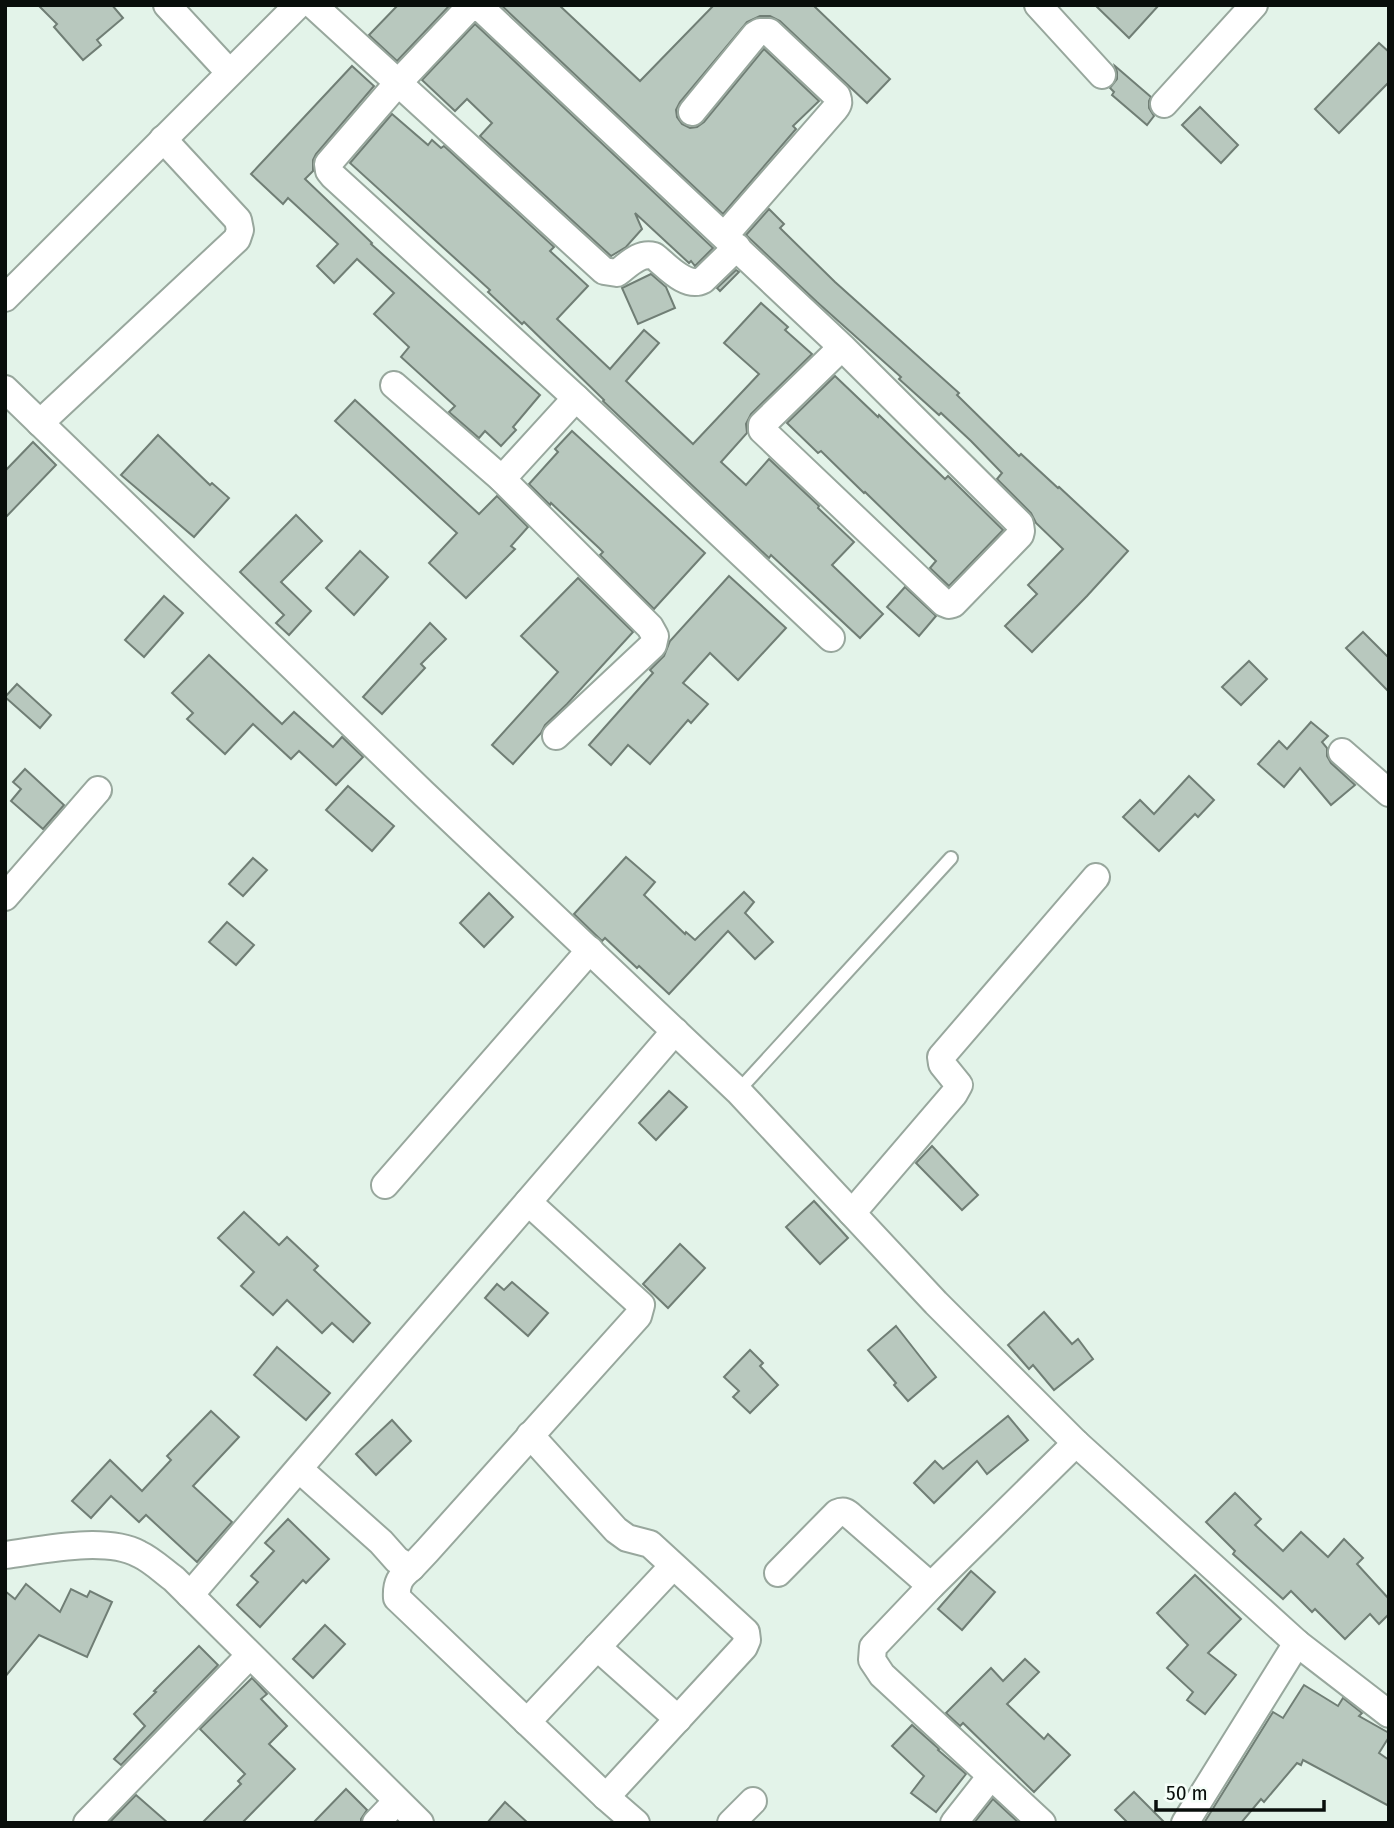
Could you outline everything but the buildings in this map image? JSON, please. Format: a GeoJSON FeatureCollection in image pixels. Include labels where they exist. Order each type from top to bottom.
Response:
{"type":"FeatureCollection","features":[{"type":"Feature","properties":{"kind":"street"},"geometry":{"type":"LineString","coordinates":[[167,5],[229,72]]}},
{"type":"Feature","properties":{"kind":"street"},"geometry":{"type":"LineString","coordinates":[[5,298],[298,5]]}},
{"type":"Feature","properties":{"kind":"street"},"geometry":{"type":"LineString","coordinates":[[313,5],[604,271],[617,273],[643,254],[649,254],[687,281],[703,280],[839,104],[839,100],[769,32],[760,32],[692,112]]}},
{"type":"Feature","properties":{"kind":"street"},"geometry":{"type":"LineString","coordinates":[[1038,5],[1101,75]]}},
{"type":"Feature","properties":{"kind":"street"},"geometry":{"type":"LineString","coordinates":[[1164,104],[1254,5]]}},
{"type":"Feature","properties":{"kind":"street"},"geometry":{"type":"LineString","coordinates":[[831,638],[329,171],[328,164],[397,84],[467,10],[475,6],[483,10],[842,347],[1020,524],[1020,535],[952,604],[944,603],[762,430],[762,425],[842,347]]}},
{"type":"Feature","properties":{"kind":"street"},"geometry":{"type":"LineString","coordinates":[[40,423],[237,239],[240,230],[238,220],[163,139]]}},
{"type":"Feature","properties":{"kind":"street"},"geometry":{"type":"LineString","coordinates":[[394,385],[502,479],[650,627],[655,636],[653,645],[556,736]]}},
{"type":"Feature","properties":{"kind":"street"},"geometry":{"type":"LineString","coordinates":[[5,389],[423,793],[738,1091],[936,1303],[1076,1443],[1297,1643],[1389,1714]]}},
{"type":"Feature","properties":{"kind":"street"},"geometry":{"type":"LineString","coordinates":[[502,479],[576,398]]}},
{"type":"Feature","properties":{"kind":"street"},"geometry":{"type":"LineString","coordinates":[[1342,752],[1389,793]]}},
{"type":"Feature","properties":{"kind":"street"},"geometry":{"type":"LineString","coordinates":[[5,897],[98,790]]}},
{"type":"Feature","properties":{"kind":"street"},"geometry":{"type":"LineString","coordinates":[[852,1213],[954,1094],[959,1085],[942,1064],[941,1057],[1096,877]]}},
{"type":"Feature","properties":{"kind":"street"},"geometry":{"type":"LineString","coordinates":[[385,1185],[590,950]]}},
{"type":"Feature","properties":{"kind":"street"},"geometry":{"type":"LineString","coordinates":[[190,1595],[675,1031]]}},
{"type":"Feature","properties":{"kind":"street"},"geometry":{"type":"LineString","coordinates":[[528,1202],[641,1305],[638,1316],[427,1552],[400,1577],[396,1586],[397,1598],[636,1823]]}},
{"type":"Feature","properties":{"kind":"street"},"geometry":{"type":"LineString","coordinates":[[530,1435],[616,1530],[626,1538],[650,1544],[746,1632],[744,1647],[606,1797]]}},
{"type":"Feature","properties":{"kind":"street"},"geometry":{"type":"LineString","coordinates":[[1042,1823],[882,1675],[872,1660],[873,1647],[1076,1443]]}},
{"type":"Feature","properties":{"kind":"street"},"geometry":{"type":"LineString","coordinates":[[299,1469],[381,1542],[397,1560],[411,1567]]}},
{"type":"Feature","properties":{"kind":"street"},"geometry":{"type":"LineString","coordinates":[[778,1573],[841,1511],[852,1517],[931,1586]]}},
{"type":"Feature","properties":{"kind":"street"},"geometry":{"type":"LineString","coordinates":[[5,1555],[106,1545],[140,1554],[190,1595],[420,1823]]}},
{"type":"Feature","properties":{"kind":"street"},"geometry":{"type":"LineString","coordinates":[[527,1721],[673,1566]]}},
{"type":"Feature","properties":{"kind":"street"},"geometry":{"type":"LineString","coordinates":[[1185,1823],[1297,1643]]}},
{"type":"Feature","properties":{"kind":"street"},"geometry":{"type":"LineString","coordinates":[[597,1647],[678,1719]]}},
{"type":"Feature","properties":{"kind":"street"},"geometry":{"type":"LineString","coordinates":[[87,1823],[250,1655]]}},
{"type":"Feature","properties":{"kind":"street"},"geometry":{"type":"LineString","coordinates":[[954,1823],[991,1776]]}},
{"type":"Feature","properties":{"kind":"street"},"geometry":{"type":"LineString","coordinates":[[376,1823],[397,1801]]}},
{"type":"Feature","properties":{"kind":"street"},"geometry":{"type":"LineString","coordinates":[[732,1823],[753,1801]]}},
{"type":"Feature","properties":{"kind":"lane"},"geometry":{"type":"LineString","coordinates":[[738,1091],[951,858]]}}]}
